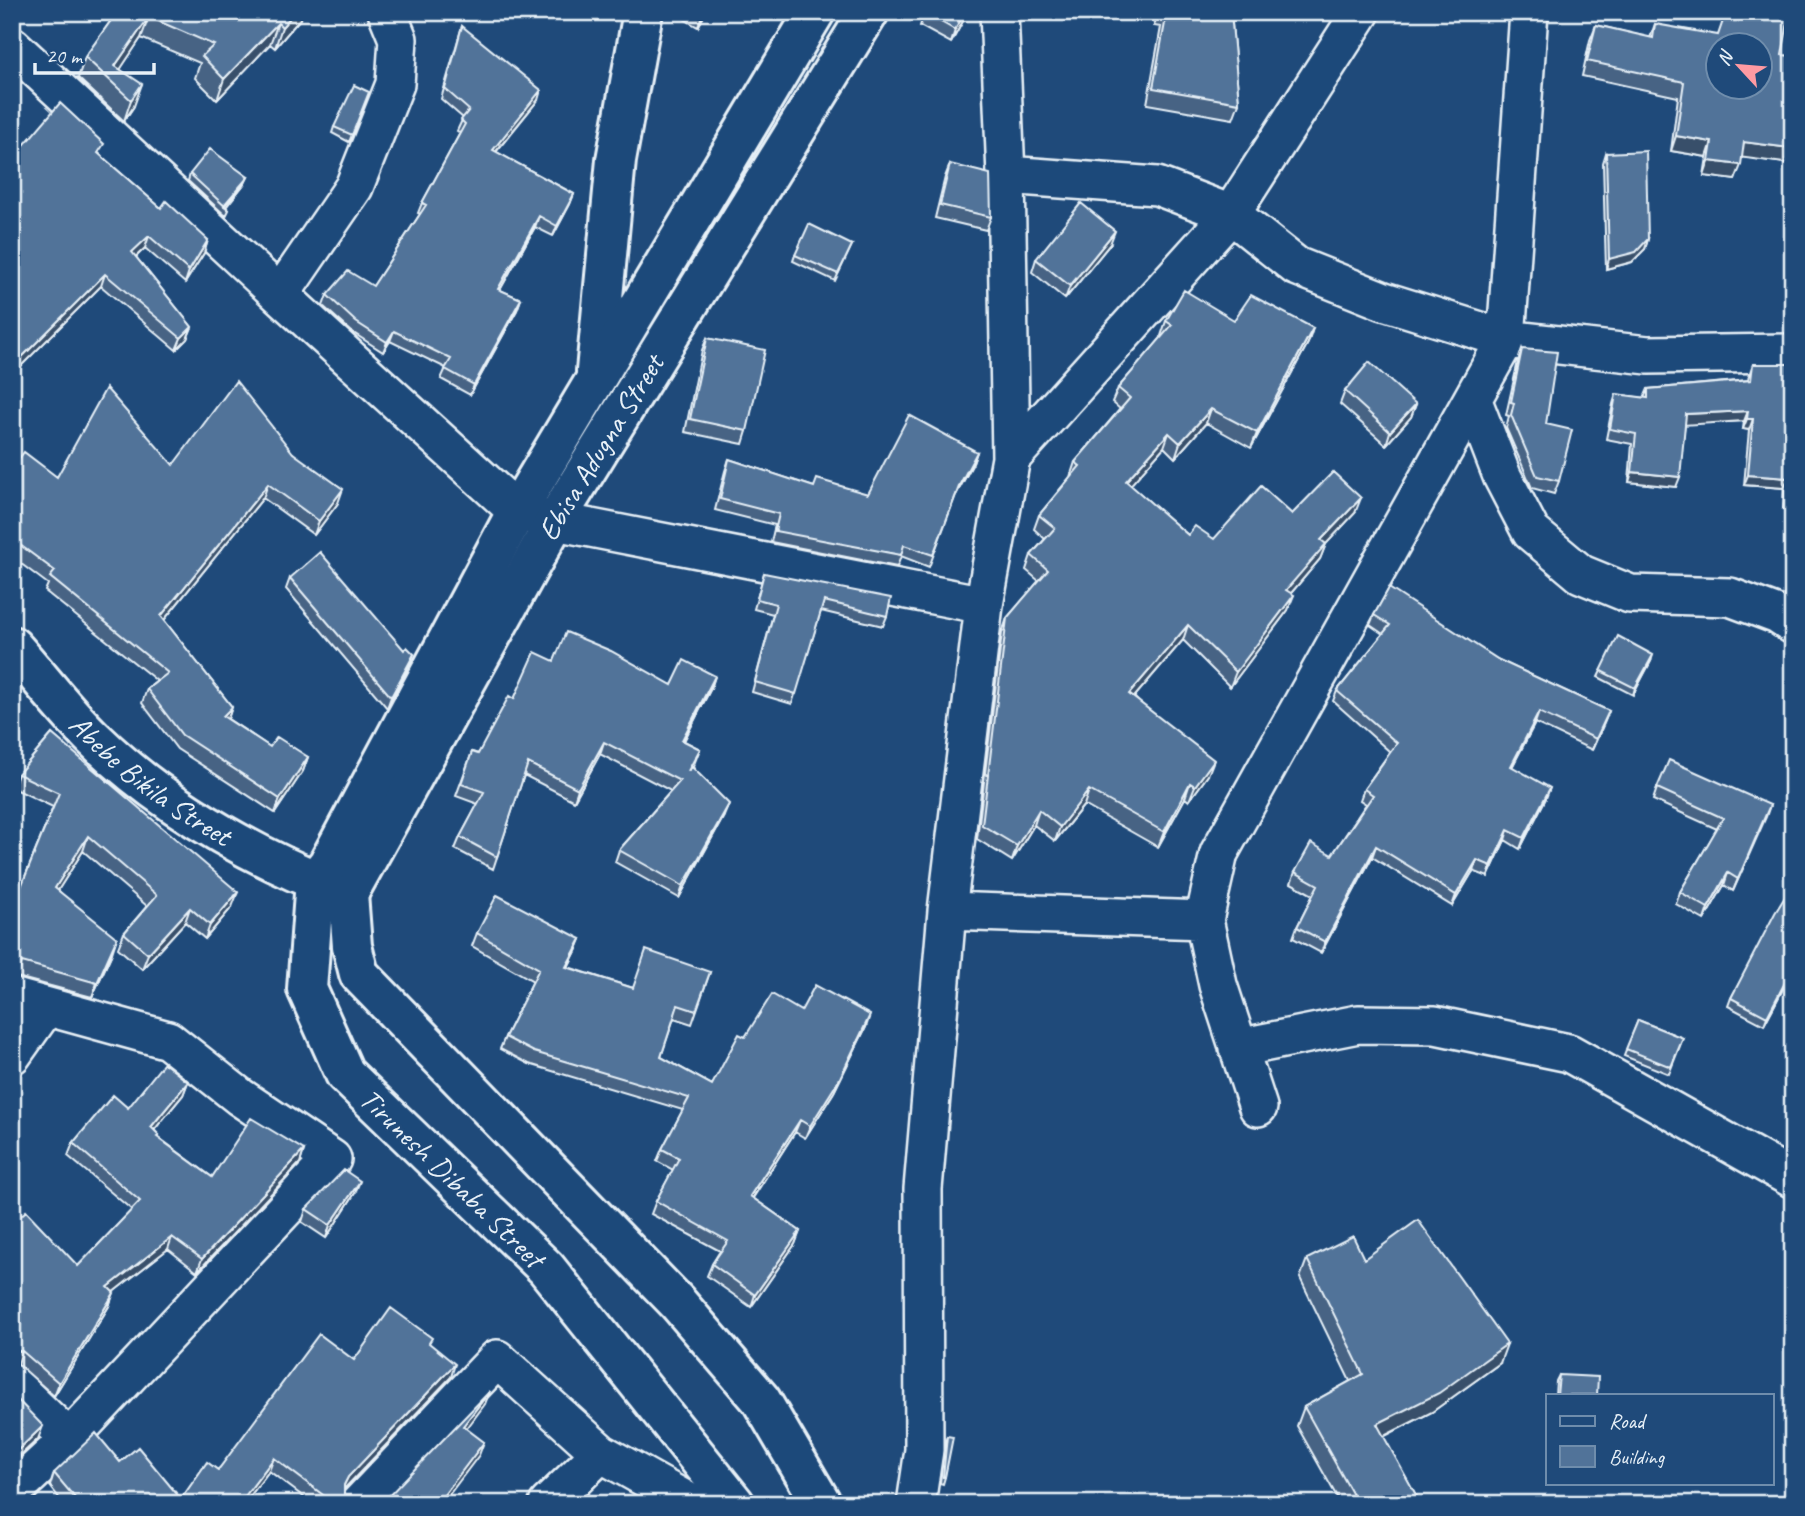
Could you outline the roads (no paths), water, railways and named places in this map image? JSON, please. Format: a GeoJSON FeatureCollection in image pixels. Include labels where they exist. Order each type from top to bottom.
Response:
{"type":"FeatureCollection","features":[{"type":"Feature","properties":{"kind":"main road"},"geometry":{"type":"LineString","coordinates":[[595,383],[616,160],[643,12]]}},
{"type":"Feature","properties":{"kind":"main road","name":"Ebisa Adugna Street"},"geometry":{"type":"LineString","coordinates":[[331,887],[328,864],[517,511],[815,12]]}},
{"type":"Feature","properties":{"kind":"main road","name":"Ebisa Adugna Street"},"geometry":{"type":"LineString","coordinates":[[331,887],[869,12]]}},
{"type":"Feature","properties":{"kind":"main road","name":"Abebe Bikila Street"},"geometry":{"type":"LineString","coordinates":[[12,646],[92,738],[164,799],[230,839],[331,887]]}},
{"type":"Feature","properties":{"kind":"main road"},"geometry":{"type":"LineString","coordinates":[[331,887],[359,974],[677,1301],[761,1400],[822,1504]]}},
{"type":"Feature","properties":{"kind":"main road","name":"Tirunesh Dibaba Street"},"geometry":{"type":"LineString","coordinates":[[331,887],[307,989],[345,1074],[546,1268],[735,1504]]}},
{"type":"Feature","properties":{"kind":"street"},"geometry":{"type":"LineString","coordinates":[[280,295],[354,187],[395,84],[398,39],[387,12]]}},
{"type":"Feature","properties":{"kind":"street"},"geometry":{"type":"LineString","coordinates":[[916,1504],[924,1450],[923,1189],[947,911],[984,605],[1011,458],[1006,175],[999,12]]}},
{"type":"Feature","properties":{"kind":"street"},"geometry":{"type":"LineString","coordinates":[[1011,458],[1231,214],[1361,12]]}},
{"type":"Feature","properties":{"kind":"street"},"geometry":{"type":"LineString","coordinates":[[1258,1107],[1218,985],[1204,920],[1219,853],[1506,339],[1529,12]]}},
{"type":"Feature","properties":{"kind":"street"},"geometry":{"type":"LineString","coordinates":[[12,46],[517,511],[555,521],[984,605]]}},
{"type":"Feature","properties":{"kind":"street"},"geometry":{"type":"LineString","coordinates":[[1006,175],[1157,186],[1231,214],[1296,266],[1384,300],[1506,339],[1648,355],[1793,353]]}},
{"type":"Feature","properties":{"kind":"street"},"geometry":{"type":"LineString","coordinates":[[1473,401],[1503,476],[1531,532],[1581,573],[1630,594],[1730,597],[1778,615],[1793,625]]}},
{"type":"Feature","properties":{"kind":"street"},"geometry":{"type":"LineString","coordinates":[[947,911],[1204,920]]}},
{"type":"Feature","properties":{"kind":"street"},"geometry":{"type":"LineString","coordinates":[[12,1055],[29,1002],[168,1040],[240,1097],[332,1159],[69,1439],[12,1492]]}},
{"type":"Feature","properties":{"kind":"street"},"geometry":{"type":"LineString","coordinates":[[1238,1048],[1358,1024],[1435,1025],[1569,1053],[1793,1179]]}},
{"type":"Feature","properties":{"kind":"street"},"geometry":{"type":"LineString","coordinates":[[359,1504],[497,1359],[601,1454],[692,1504]]}},
{"type":"Feature","properties":{"kind":"street"},"geometry":{"type":"LineString","coordinates":[[12,1384],[69,1439]]}},
{"type":"Feature","properties":{"kind":"street"},"geometry":{"type":"LineString","coordinates":[[548,1504],[601,1454]]}}]}
